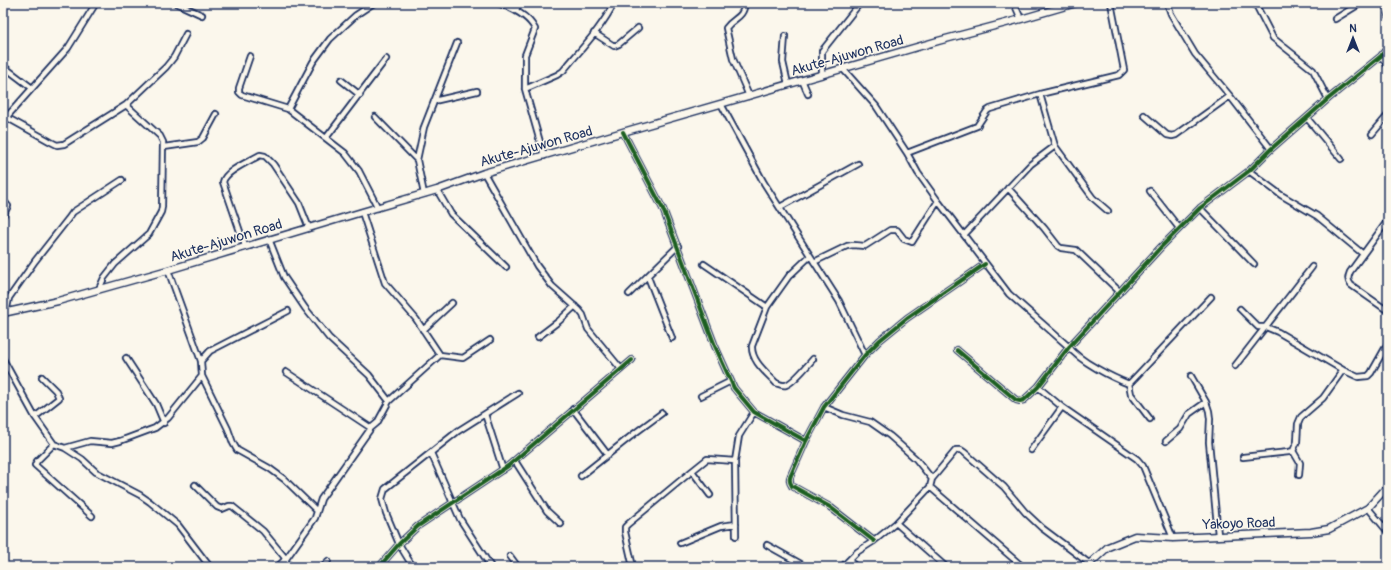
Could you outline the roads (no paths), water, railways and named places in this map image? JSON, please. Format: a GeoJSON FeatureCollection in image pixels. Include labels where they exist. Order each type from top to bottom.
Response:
{"type":"FeatureCollection","features":[{"type":"Feature","properties":{"kind":"main road","name":"Akute-Ajuwon Road"},"geometry":{"type":"LineString","coordinates":[[5,312],[58,302],[99,288],[168,270],[245,246],[378,208],[437,190],[484,173],[623,132],[938,41],[1021,20],[1076,3]]}},
{"type":"Feature","properties":{"kind":"main road","name":"Yakoyo Road"},"geometry":{"type":"LineString","coordinates":[[1088,565],[1108,547],[1135,536],[1173,538],[1311,532],[1329,529],[1368,508],[1388,486]]}},
{"type":"Feature","properties":{"kind":"street"},"geometry":{"type":"LineString","coordinates":[[96,3],[68,48],[5,119],[57,145],[64,144],[126,105],[166,67],[174,57],[186,34]]}},
{"type":"Feature","properties":{"kind":"street"},"geometry":{"type":"LineString","coordinates":[[176,3],[202,15]]}},
{"type":"Feature","properties":{"kind":"street"},"geometry":{"type":"LineString","coordinates":[[288,109],[313,62],[330,40],[356,14],[374,3]]}},
{"type":"Feature","properties":{"kind":"street"},"geometry":{"type":"LineString","coordinates":[[498,3],[516,10],[533,25],[535,29],[525,55],[525,89],[544,156]]}},
{"type":"Feature","properties":{"kind":"street"},"geometry":{"type":"LineString","coordinates":[[516,10],[519,3]]}},
{"type":"Feature","properties":{"kind":"street"},"geometry":{"type":"LineString","coordinates":[[525,89],[557,75],[562,71],[594,33],[611,10],[614,3]]}},
{"type":"Feature","properties":{"kind":"street"},"geometry":{"type":"LineString","coordinates":[[745,3],[744,11],[741,15],[726,28],[733,59],[750,96]]}},
{"type":"Feature","properties":{"kind":"street"},"geometry":{"type":"LineString","coordinates":[[822,75],[822,52],[860,3]]}},
{"type":"Feature","properties":{"kind":"street"},"geometry":{"type":"LineString","coordinates":[[1014,3],[1021,20]]}},
{"type":"Feature","properties":{"kind":"street"},"geometry":{"type":"LineString","coordinates":[[907,153],[977,126],[990,109],[1040,94],[1119,75],[1124,70],[1110,3]]}},
{"type":"Feature","properties":{"kind":"street"},"geometry":{"type":"LineString","coordinates":[[1167,3],[1171,14],[1194,54],[1230,96],[1271,149]]}},
{"type":"Feature","properties":{"kind":"street"},"geometry":{"type":"LineString","coordinates":[[1255,3],[1273,38],[1313,70],[1328,99]]}},
{"type":"Feature","properties":{"kind":"street"},"geometry":{"type":"LineString","coordinates":[[1335,19],[1360,3]]}},
{"type":"Feature","properties":{"kind":"street"},"geometry":{"type":"LineString","coordinates":[[1386,3],[1388,15]]}},
{"type":"Feature","properties":{"kind":"street"},"geometry":{"type":"LineString","coordinates":[[594,33],[614,46],[619,44],[638,28]]}},
{"type":"Feature","properties":{"kind":"street"},"geometry":{"type":"LineString","coordinates":[[785,36],[783,62],[788,84]]}},
{"type":"Feature","properties":{"kind":"street"},"geometry":{"type":"LineString","coordinates":[[424,194],[417,160],[424,127],[457,43]]}},
{"type":"Feature","properties":{"kind":"street"},"geometry":{"type":"LineString","coordinates":[[958,350],[1016,400],[1024,400],[1038,387],[1069,347],[1179,228],[1200,208],[1249,171],[1271,149],[1328,99],[1381,56],[1388,47]]}},
{"type":"Feature","properties":{"kind":"street"},"geometry":{"type":"LineString","coordinates":[[250,56],[238,88],[239,92],[242,95],[288,109],[346,153],[359,171],[378,208]]}},
{"type":"Feature","properties":{"kind":"street"},"geometry":{"type":"LineString","coordinates":[[1381,56],[1388,66]]}},
{"type":"Feature","properties":{"kind":"street"},"geometry":{"type":"LineString","coordinates":[[326,138],[386,59]]}},
{"type":"Feature","properties":{"kind":"street"},"geometry":{"type":"LineString","coordinates":[[3,66],[32,88]]}},
{"type":"Feature","properties":{"kind":"street"},"geometry":{"type":"LineString","coordinates":[[843,69],[876,106],[907,153],[918,173],[1009,294],[1073,352],[1120,381],[1129,384]]}},
{"type":"Feature","properties":{"kind":"street"},"geometry":{"type":"LineString","coordinates":[[341,80],[360,95]]}},
{"type":"Feature","properties":{"kind":"street"},"geometry":{"type":"LineString","coordinates":[[802,80],[808,94]]}},
{"type":"Feature","properties":{"kind":"street"},"geometry":{"type":"LineString","coordinates":[[434,101],[477,91]]}},
{"type":"Feature","properties":{"kind":"street"},"geometry":{"type":"LineString","coordinates":[[1040,94],[1056,146],[1093,198],[1108,211]]}},
{"type":"Feature","properties":{"kind":"street"},"geometry":{"type":"LineString","coordinates":[[1144,115],[1167,135],[1172,136],[1176,135],[1230,96]]}},
{"type":"Feature","properties":{"kind":"street"},"geometry":{"type":"LineString","coordinates":[[721,104],[764,183],[840,301],[865,355]]}},
{"type":"Feature","properties":{"kind":"street"},"geometry":{"type":"LineString","coordinates":[[99,288],[112,267],[149,234],[161,212],[162,207],[164,147],[160,136],[126,105]]}},
{"type":"Feature","properties":{"kind":"street"},"geometry":{"type":"LineString","coordinates":[[164,147],[198,142],[203,138],[216,114]]}},
{"type":"Feature","properties":{"kind":"street"},"geometry":{"type":"LineString","coordinates":[[1372,134],[1388,115]]}},
{"type":"Feature","properties":{"kind":"street"},"geometry":{"type":"LineString","coordinates":[[375,117],[417,160]]}},
{"type":"Feature","properties":{"kind":"street"},"geometry":{"type":"LineString","coordinates":[[1307,118],[1341,159]]}},
{"type":"Feature","properties":{"kind":"street"},"geometry":{"type":"LineString","coordinates":[[623,132],[663,209],[716,346],[734,388],[754,412],[806,441]]}},
{"type":"Feature","properties":{"kind":"street"},"geometry":{"type":"LineString","coordinates":[[964,235],[1031,164],[1056,146]]}},
{"type":"Feature","properties":{"kind":"street"},"geometry":{"type":"LineString","coordinates":[[245,246],[223,182],[224,178],[229,172],[260,155],[265,156],[274,164],[299,203],[309,228]]}},
{"type":"Feature","properties":{"kind":"street"},"geometry":{"type":"LineString","coordinates":[[780,207],[858,164]]}},
{"type":"Feature","properties":{"kind":"street"},"geometry":{"type":"LineString","coordinates":[[1249,171],[1281,195],[1317,216],[1363,254]]}},
{"type":"Feature","properties":{"kind":"street"},"geometry":{"type":"LineString","coordinates":[[484,173],[537,266],[552,286],[575,306],[583,316],[588,329],[621,369]]}},
{"type":"Feature","properties":{"kind":"street"},"geometry":{"type":"LineString","coordinates":[[5,312],[10,298],[36,261],[71,216],[122,180]]}},
{"type":"Feature","properties":{"kind":"street"},"geometry":{"type":"LineString","coordinates":[[1008,188],[1058,246],[1061,248],[1076,250],[1120,292]]}},
{"type":"Feature","properties":{"kind":"street"},"geometry":{"type":"LineString","coordinates":[[437,190],[451,214],[506,267]]}},
{"type":"Feature","properties":{"kind":"street"},"geometry":{"type":"LineString","coordinates":[[1150,191],[1179,228]]}},
{"type":"Feature","properties":{"kind":"street"},"geometry":{"type":"LineString","coordinates":[[3,200],[8,206],[3,216]]}},
{"type":"Feature","properties":{"kind":"street"},"geometry":{"type":"LineString","coordinates":[[814,262],[847,246],[865,246],[890,230],[897,230],[904,239],[912,242],[938,201]]}},
{"type":"Feature","properties":{"kind":"street"},"geometry":{"type":"LineString","coordinates":[[1200,208],[1254,264]]}},
{"type":"Feature","properties":{"kind":"street"},"geometry":{"type":"LineString","coordinates":[[362,212],[385,283],[423,330],[440,355],[463,358],[490,340]]}},
{"type":"Feature","properties":{"kind":"street"},"geometry":{"type":"LineString","coordinates":[[1388,220],[1348,276],[1348,282],[1351,285],[1388,311]]}},
{"type":"Feature","properties":{"kind":"street"},"geometry":{"type":"LineString","coordinates":[[269,239],[284,277],[305,308],[329,338],[369,375],[389,401]]}},
{"type":"Feature","properties":{"kind":"street"},"geometry":{"type":"LineString","coordinates":[[629,294],[678,246]]}},
{"type":"Feature","properties":{"kind":"street"},"geometry":{"type":"LineString","coordinates":[[810,256],[789,276],[767,307],[752,346],[752,351],[757,361],[766,372],[776,383],[780,385],[785,385],[790,382],[813,359]]}},
{"type":"Feature","properties":{"kind":"street"},"geometry":{"type":"LineString","coordinates":[[704,264],[767,307]]}},
{"type":"Feature","properties":{"kind":"street"},"geometry":{"type":"LineString","coordinates":[[874,541],[830,507],[792,486],[789,479],[791,474],[806,441],[824,408],[865,355],[880,340],[907,318],[986,264]]}},
{"type":"Feature","properties":{"kind":"street"},"geometry":{"type":"LineString","coordinates":[[1235,366],[1312,267]]}},
{"type":"Feature","properties":{"kind":"street"},"geometry":{"type":"LineString","coordinates":[[168,270],[201,360],[202,376],[228,429],[233,443],[238,450],[269,468],[284,479],[317,512]]}},
{"type":"Feature","properties":{"kind":"street"},"geometry":{"type":"LineString","coordinates":[[648,277],[672,338]]}},
{"type":"Feature","properties":{"kind":"street"},"geometry":{"type":"LineString","coordinates":[[1129,384],[1211,298]]}},
{"type":"Feature","properties":{"kind":"street"},"geometry":{"type":"LineString","coordinates":[[423,330],[452,303]]}},
{"type":"Feature","properties":{"kind":"street"},"geometry":{"type":"LineString","coordinates":[[538,337],[560,321],[575,306]]}},
{"type":"Feature","properties":{"kind":"street"},"geometry":{"type":"LineString","coordinates":[[1240,309],[1258,327],[1266,327],[1278,332],[1343,370],[1358,377],[1368,376],[1371,374],[1388,343]]}},
{"type":"Feature","properties":{"kind":"street"},"geometry":{"type":"LineString","coordinates":[[201,360],[210,351],[288,311]]}},
{"type":"Feature","properties":{"kind":"street"},"geometry":{"type":"LineString","coordinates":[[277,567],[285,560],[315,518],[321,499],[371,428],[377,423],[389,401],[440,355]]}},
{"type":"Feature","properties":{"kind":"street"},"geometry":{"type":"LineString","coordinates":[[126,358],[156,404],[164,423]]}},
{"type":"Feature","properties":{"kind":"street"},"geometry":{"type":"LineString","coordinates":[[3,359],[35,416],[54,444],[65,448],[82,459],[96,472],[140,495],[150,502],[178,525],[210,567]]}},
{"type":"Feature","properties":{"kind":"street"},"geometry":{"type":"LineString","coordinates":[[380,567],[399,544],[418,526],[515,461],[632,360]]}},
{"type":"Feature","properties":{"kind":"street"},"geometry":{"type":"LineString","coordinates":[[1244,457],[1290,452],[1293,450],[1297,442],[1298,424],[1301,417],[1323,398],[1343,370]]}},
{"type":"Feature","properties":{"kind":"street"},"geometry":{"type":"LineString","coordinates":[[286,372],[371,428]]}},
{"type":"Feature","properties":{"kind":"street"},"geometry":{"type":"LineString","coordinates":[[65,448],[90,441],[112,443],[155,428],[164,423],[202,376]]}},
{"type":"Feature","properties":{"kind":"street"},"geometry":{"type":"LineString","coordinates":[[1191,376],[1206,402],[1210,419],[1208,442],[1218,535]]}},
{"type":"Feature","properties":{"kind":"street"},"geometry":{"type":"LineString","coordinates":[[35,416],[59,398],[56,391],[42,377]]}},
{"type":"Feature","properties":{"kind":"street"},"geometry":{"type":"LineString","coordinates":[[701,396],[731,381]]}},
{"type":"Feature","properties":{"kind":"street"},"geometry":{"type":"LineString","coordinates":[[1129,384],[1131,394],[1150,419]]}},
{"type":"Feature","properties":{"kind":"street"},"geometry":{"type":"LineString","coordinates":[[1038,387],[1062,407],[1137,459],[1143,466],[1173,538]]}},
{"type":"Feature","properties":{"kind":"street"},"geometry":{"type":"LineString","coordinates":[[413,567],[399,544],[382,499],[385,489],[458,432],[518,392]]}},
{"type":"Feature","properties":{"kind":"street"},"geometry":{"type":"LineString","coordinates":[[1166,441],[1180,429],[1189,414],[1206,402]]}},
{"type":"Feature","properties":{"kind":"street"},"geometry":{"type":"LineString","coordinates":[[1031,450],[1062,407]]}},
{"type":"Feature","properties":{"kind":"street"},"geometry":{"type":"LineString","coordinates":[[824,408],[870,422],[890,436],[916,459],[932,479]]}},
{"type":"Feature","properties":{"kind":"street"},"geometry":{"type":"LineString","coordinates":[[573,410],[608,455]]}},
{"type":"Feature","properties":{"kind":"street"},"geometry":{"type":"LineString","coordinates":[[736,536],[735,461],[739,436],[754,412]]}},
{"type":"Feature","properties":{"kind":"street"},"geometry":{"type":"LineString","coordinates":[[582,476],[662,413]]}},
{"type":"Feature","properties":{"kind":"street"},"geometry":{"type":"LineString","coordinates":[[485,414],[503,470]]}},
{"type":"Feature","properties":{"kind":"street"},"geometry":{"type":"LineString","coordinates":[[54,444],[37,461],[35,465],[92,516]]}},
{"type":"Feature","properties":{"kind":"street"},"geometry":{"type":"LineString","coordinates":[[842,567],[857,552],[874,541],[896,523],[930,487],[932,479],[956,450],[961,450],[1004,487],[1025,512],[1042,528],[1088,565]]}},
{"type":"Feature","properties":{"kind":"street"},"geometry":{"type":"LineString","coordinates":[[1293,450],[1300,463],[1299,475]]}},
{"type":"Feature","properties":{"kind":"street"},"geometry":{"type":"LineString","coordinates":[[431,453],[464,528],[491,567]]}},
{"type":"Feature","properties":{"kind":"street"},"geometry":{"type":"LineString","coordinates":[[631,566],[625,527],[707,458],[735,461]]}},
{"type":"Feature","properties":{"kind":"street"},"geometry":{"type":"LineString","coordinates":[[515,461],[547,511],[561,524]]}},
{"type":"Feature","properties":{"kind":"street"},"geometry":{"type":"LineString","coordinates":[[692,471],[710,495]]}},
{"type":"Feature","properties":{"kind":"street"},"geometry":{"type":"LineString","coordinates":[[195,485],[217,507],[222,509],[232,506],[263,531],[291,567]]}},
{"type":"Feature","properties":{"kind":"street"},"geometry":{"type":"LineString","coordinates":[[930,487],[1023,567]]}},
{"type":"Feature","properties":{"kind":"street"},"geometry":{"type":"LineString","coordinates":[[1368,508],[1388,532]]}},
{"type":"Feature","properties":{"kind":"street"},"geometry":{"type":"LineString","coordinates":[[896,523],[946,567]]}},
{"type":"Feature","properties":{"kind":"street"},"geometry":{"type":"LineString","coordinates":[[680,543],[721,526],[736,524]]}},
{"type":"Feature","properties":{"kind":"street"},"geometry":{"type":"LineString","coordinates":[[767,545],[801,564],[802,567]]}},
{"type":"Feature","properties":{"kind":"street"},"geometry":{"type":"LineString","coordinates":[[510,556],[518,567]]}},
{"type":"Feature","properties":{"kind":"street"},"geometry":{"type":"LineString","coordinates":[[849,560],[856,567]]}},
{"type":"Feature","properties":{"kind":"street"},"geometry":{"type":"LineString","coordinates":[[323,567],[328,561]]}}]}
